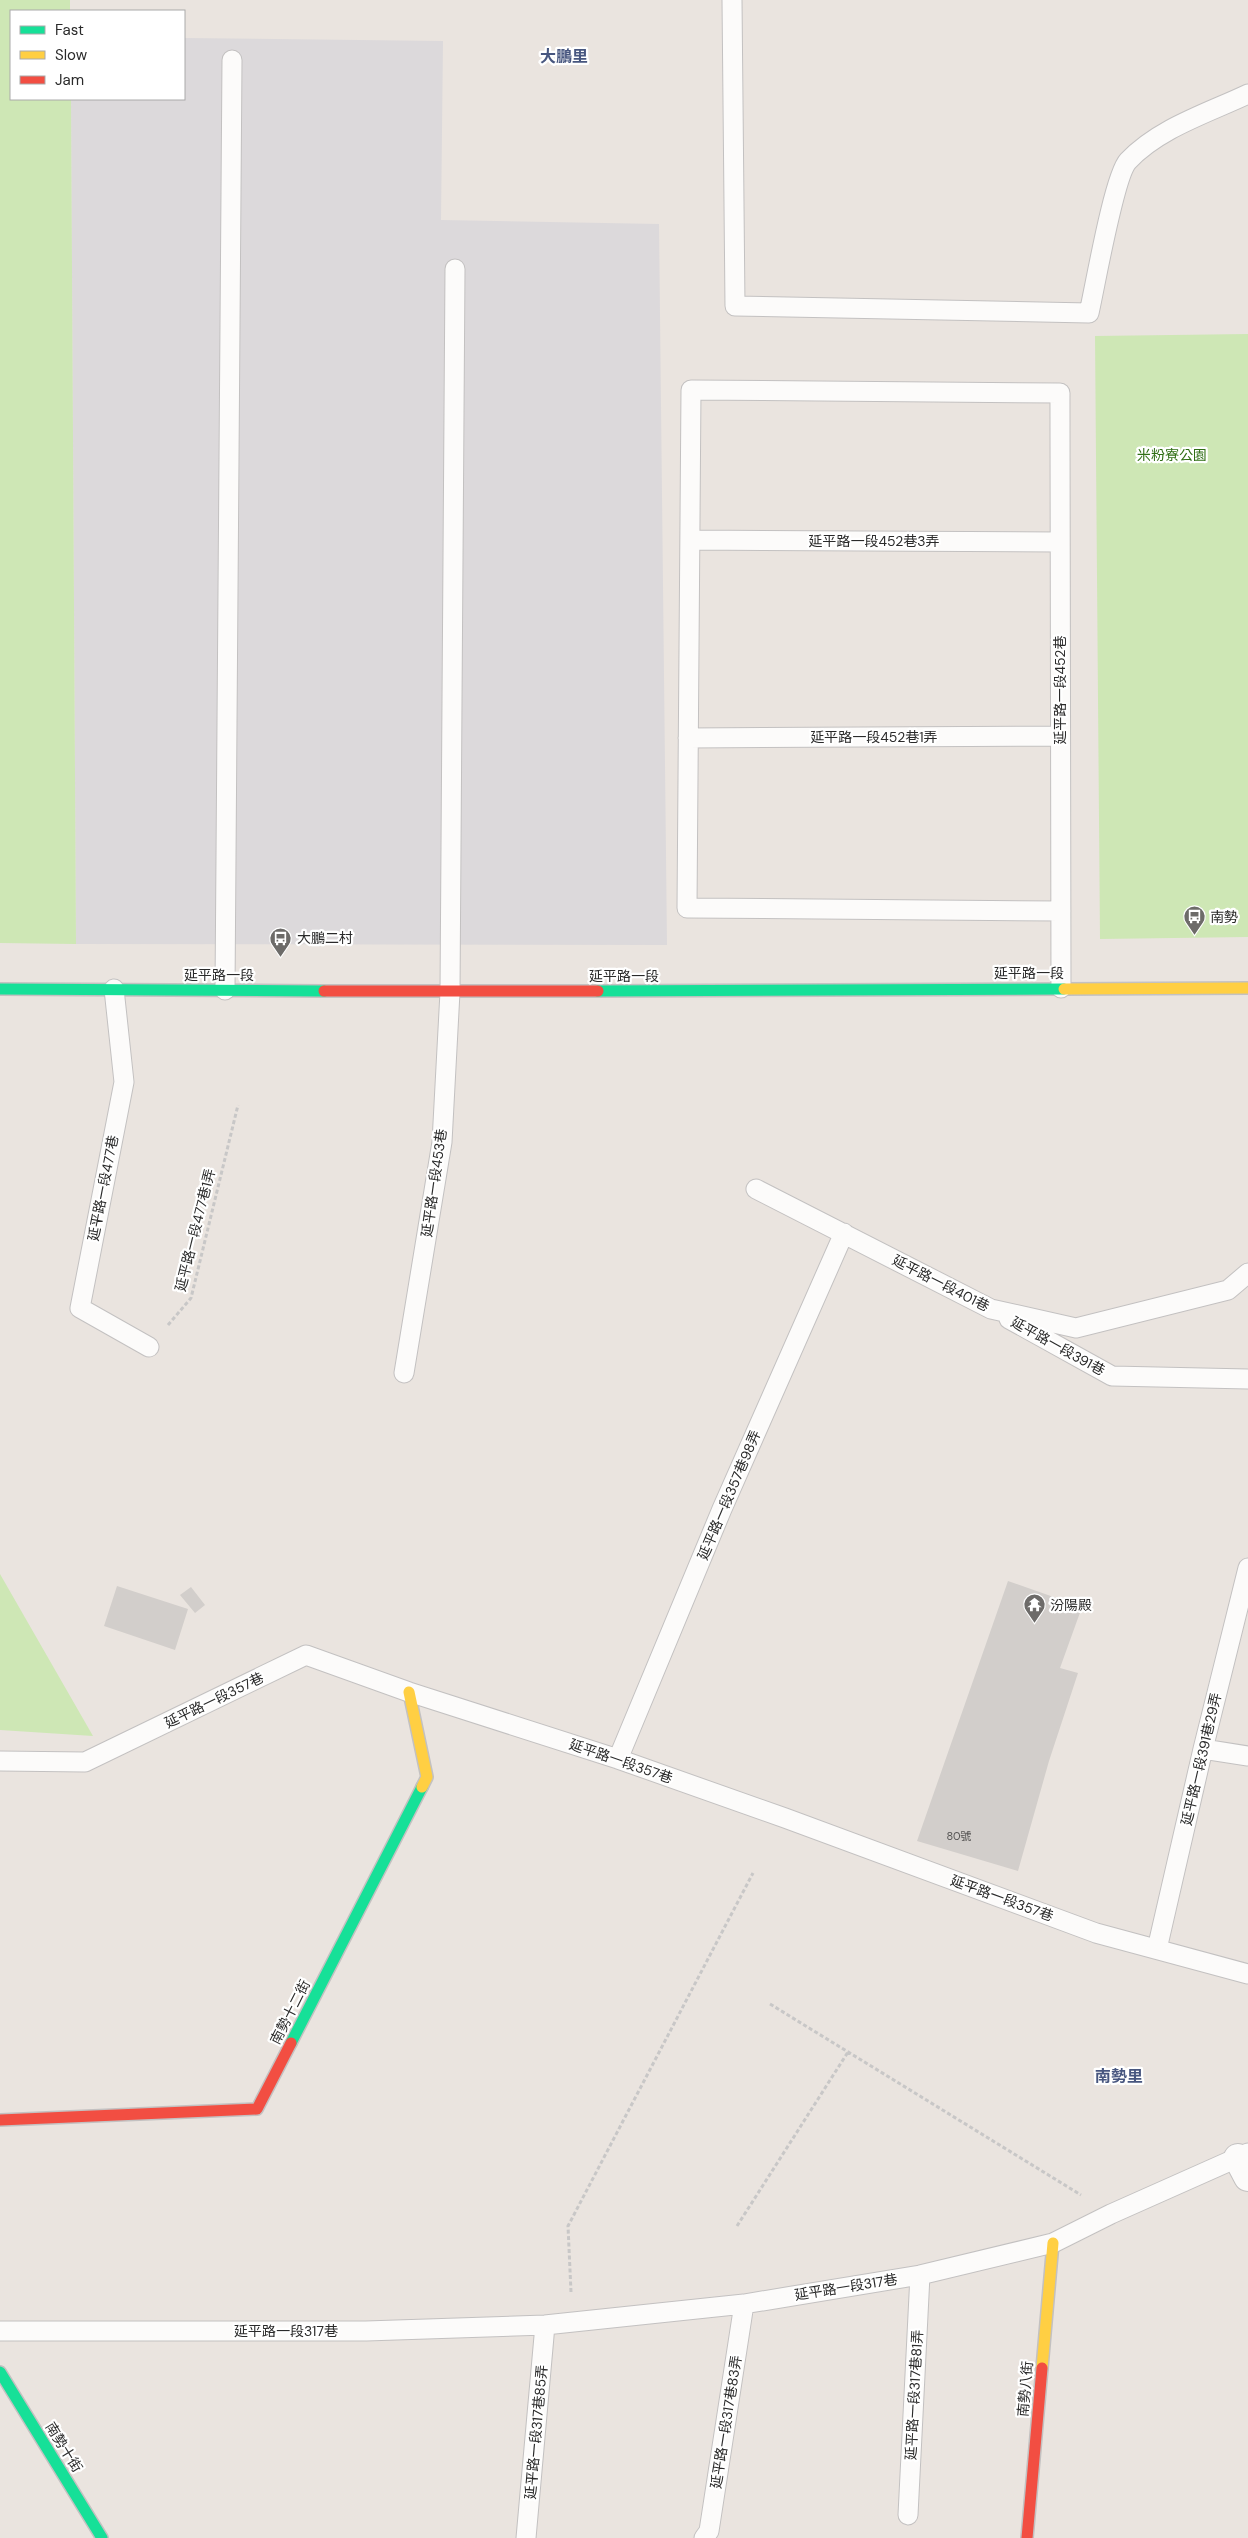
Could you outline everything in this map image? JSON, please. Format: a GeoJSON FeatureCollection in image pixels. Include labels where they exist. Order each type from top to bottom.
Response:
{"type":"FeatureCollection","features":[{"type":"Feature","properties":{"kind":"street","name":"延平路一段"},"geometry":{"type":"LineString","coordinates":[[0,989],[450,992],[1248,988]]}},
{"type":"Feature","properties":{"kind":"street","name":"南勢十二街"},"geometry":{"type":"LineString","coordinates":[[0,2120],[257,2109],[427,1777],[409,1692]]}},
{"type":"Feature","properties":{"kind":"street","name":"南勢八街"},"geometry":{"type":"LineString","coordinates":[[1027,2538],[1053,2243]]}},
{"type":"Feature","properties":{"kind":"street","name":"南勢十街"},"geometry":{"type":"LineString","coordinates":[[0,2372],[102,2538]]}},
{"type":"Feature","properties":{"kind":"lane"},"geometry":{"type":"LineString","coordinates":[[732,0],[735,306],[1089,313],[1113,201],[1126,162],[1155,138],[1248,94]]}},
{"type":"Feature","properties":{"kind":"lane"},"geometry":{"type":"LineString","coordinates":[[225,990],[232,60]]}},
{"type":"Feature","properties":{"kind":"lane","name":"延平路一段453巷"},"geometry":{"type":"LineString","coordinates":[[404,1373],[442,1142],[450,992],[455,269]]}},
{"type":"Feature","properties":{"kind":"lane","name":"延平路一段452巷"},"geometry":{"type":"LineString","coordinates":[[690,540],[691,390],[1060,393],[1061,988]]}},
{"type":"Feature","properties":{"kind":"lane"},"geometry":{"type":"LineString","coordinates":[[690,540],[687,908],[1061,910]]}},
{"type":"Feature","properties":{"kind":"lane","name":"延平路一段452巷3弄"},"geometry":{"type":"LineString","coordinates":[[690,540],[1059,542]]}},
{"type":"Feature","properties":{"kind":"lane","name":"延平路一段452巷1弄"},"geometry":{"type":"LineString","coordinates":[[688,738],[1060,736]]}},
{"type":"Feature","properties":{"kind":"lane","name":"延平路一段477巷"},"geometry":{"type":"LineString","coordinates":[[114,989],[124,1082],[80,1308],[149,1347]]}},
{"type":"Feature","properties":{"kind":"lane","name":"延平路一段401巷"},"geometry":{"type":"LineString","coordinates":[[756,1189],[991,1309],[1076,1328],[1228,1290],[1248,1273]]}},
{"type":"Feature","properties":{"kind":"lane","name":"延平路一段357巷98弄"},"geometry":{"type":"LineString","coordinates":[[618,1759],[722,1509],[844,1233]]}},
{"type":"Feature","properties":{"kind":"lane","name":"延平路一段391巷"},"geometry":{"type":"LineString","coordinates":[[991,1309],[1112,1376],[1248,1379]]}},
{"type":"Feature","properties":{"kind":"lane","name":"延平路一段391巷29弄"},"geometry":{"type":"LineString","coordinates":[[1156,1950],[1248,1568]]}},
{"type":"Feature","properties":{"kind":"lane","name":"延平路一段357巷"},"geometry":{"type":"LineString","coordinates":[[0,1761],[85,1762],[306,1655],[409,1692],[618,1759],[785,1818],[1096,1933],[1248,1974]]}},
{"type":"Feature","properties":{"kind":"lane"},"geometry":{"type":"LineString","coordinates":[[1203,1749],[1248,1756]]}},
{"type":"Feature","properties":{"kind":"lane","name":"延平路一段317巷"},"geometry":{"type":"LineString","coordinates":[[0,2331],[366,2331],[546,2325],[744,2304],[920,2275],[1053,2243],[1111,2214],[1245,2163]]}},
{"type":"Feature","properties":{"kind":"lane","name":"延平路一段317巷81弄"},"geometry":{"type":"LineString","coordinates":[[908,2515],[920,2275]]}},
{"type":"Feature","properties":{"kind":"lane","name":"延平路一段317巷83弄"},"geometry":{"type":"LineString","coordinates":[[704,2538],[710,2531],[744,2304]]}},
{"type":"Feature","properties":{"kind":"lane","name":"延平路一段317巷85弄"},"geometry":{"type":"LineString","coordinates":[[526,2538],[546,2325]]}},
{"type":"Feature","properties":{"kind":"path","name":"延平路一段477巷1弄"},"geometry":{"type":"LineString","coordinates":[[149,1347],[191,1298],[238,1105]]}},
{"type":"Feature","properties":{"kind":"path"},"geometry":{"type":"LineString","coordinates":[[572,2323],[568,2226],[753,1873]]}},
{"type":"Feature","properties":{"kind":"path"},"geometry":{"type":"LineString","coordinates":[[770,2004],[1111,2214]]}},
{"type":"Feature","properties":{"kind":"path"},"geometry":{"type":"LineString","coordinates":[[738,2226],[848,2052]]}},
{"type":"Feature","properties":{"kind":"shaded area"},"geometry":{"type":"Polygon","coordinates":[[[185,38],[443,41],[441,220],[659,224],[667,945],[76,944],[71,100],[185,100],[185,38]]]}},
{"type":"Feature","properties":{"kind":"green space"},"geometry":{"type":"Polygon","coordinates":[[[0,0],[70,0],[70,10],[10,10],[10,100],[71,100],[76,944],[0,943],[0,0]]]}},
{"type":"Feature","properties":{"kind":"green space","name":"米粉寮公園"},"geometry":{"type":"Polygon","coordinates":[[[1248,334],[1248,937],[1100,939],[1095,336],[1248,334]]]}},
{"type":"Feature","properties":{"kind":"green space"},"geometry":{"type":"Polygon","coordinates":[[[0,1574],[93,1736],[0,1730],[0,1574]]]}},
{"type":"Feature","properties":{"kind":"building"},"geometry":{"type":"Polygon","coordinates":[[[1008,1581],[1082,1607],[1060,1668],[1078,1673],[1049,1761],[1018,1871],[917,1841],[1008,1581]]]}},
{"type":"Feature","properties":{"kind":"building"},"geometry":{"type":"Polygon","coordinates":[[[117,1586],[188,1609],[175,1650],[104,1626],[117,1586]]]}},
{"type":"Feature","properties":{"kind":"building"},"geometry":{"type":"Polygon","coordinates":[[[191,1587],[205,1605],[195,1613],[180,1595],[191,1587]]]}},
{"type":"Feature","properties":{"kind":"traffic: fast"},"geometry":{"type":"LineString","coordinates":[[0,989],[324,991]]}},
{"type":"Feature","properties":{"kind":"traffic: fast"},"geometry":{"type":"LineString","coordinates":[[598,991],[1064,989]]}},
{"type":"Feature","properties":{"kind":"traffic: fast"},"geometry":{"type":"LineString","coordinates":[[291,2043],[422,1787]]}},
{"type":"Feature","properties":{"kind":"traffic: fast"},"geometry":{"type":"LineString","coordinates":[[0,2372],[102,2538]]}},
{"type":"Feature","properties":{"kind":"traffic: slow"},"geometry":{"type":"LineString","coordinates":[[1064,989],[1248,988]]}},
{"type":"Feature","properties":{"kind":"traffic: slow"},"geometry":{"type":"LineString","coordinates":[[409,1692],[427,1777],[422,1787]]}},
{"type":"Feature","properties":{"kind":"traffic: slow"},"geometry":{"type":"LineString","coordinates":[[1042,2368],[1053,2243]]}},
{"type":"Feature","properties":{"kind":"traffic: jam"},"geometry":{"type":"LineString","coordinates":[[324,991],[598,991]]}},
{"type":"Feature","properties":{"kind":"traffic: jam"},"geometry":{"type":"LineString","coordinates":[[0,2120],[257,2109],[291,2043]]}},
{"type":"Feature","properties":{"kind":"traffic: jam"},"geometry":{"type":"LineString","coordinates":[[1027,2538],[1042,2368]]}},
{"type":"Feature","properties":{"kind":"place","name":"南勢"},"geometry":{"type":"Point","coordinates":[1194,936]}},
{"type":"Feature","properties":{"kind":"place","name":"大鵬二村"},"geometry":{"type":"Point","coordinates":[281,957]}},
{"type":"Feature","properties":{"kind":"place","name":"汾陽殿"},"geometry":{"type":"Point","coordinates":[1034,1624]}},
{"type":"Feature","properties":{"kind":"district","name":"大鵬里"},"geometry":{"type":"Point","coordinates":[564,56]}},
{"type":"Feature","properties":{"kind":"district","name":"南勢里"},"geometry":{"type":"Point","coordinates":[1119,2076]}}]}
